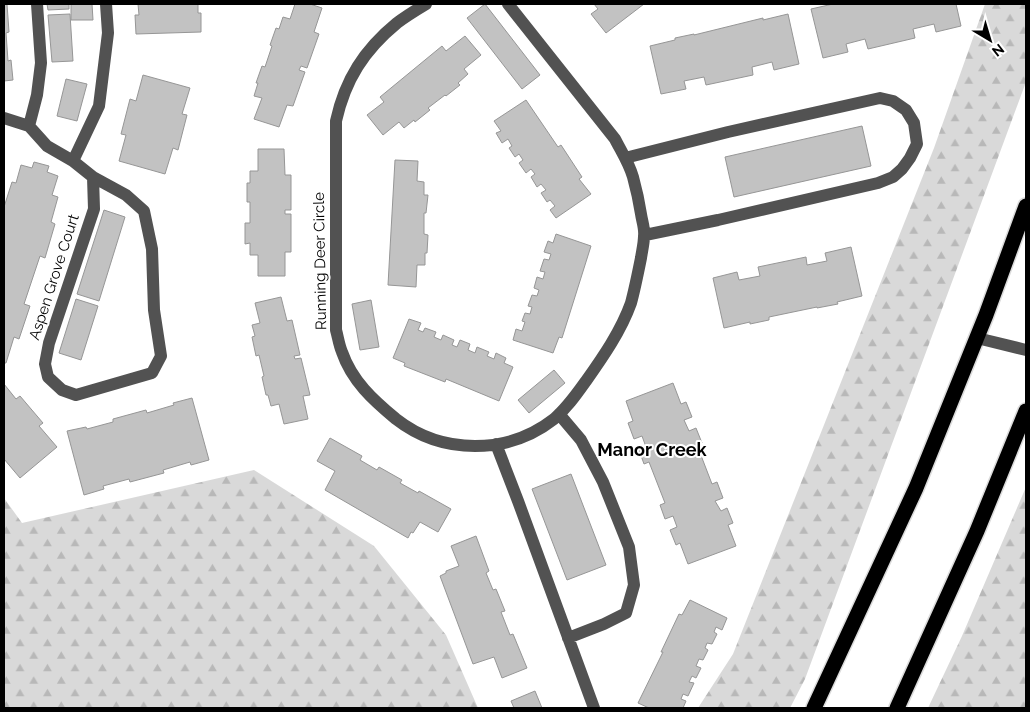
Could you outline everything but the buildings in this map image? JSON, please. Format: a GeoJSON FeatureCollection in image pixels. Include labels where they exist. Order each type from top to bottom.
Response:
{"type":"FeatureCollection","features":[{"type":"Feature","properties":{"kind":"highway"},"geometry":{"type":"LineString","coordinates":[[814,708],[916,488],[977,338],[1026,206]]}},
{"type":"Feature","properties":{"kind":"highway"},"geometry":{"type":"LineString","coordinates":[[897,708],[977,531],[1026,411]]}},
{"type":"Feature","properties":{"kind":"street"},"geometry":{"type":"LineString","coordinates":[[4,118],[29,126],[37,95],[41,63],[38,4]]}},
{"type":"Feature","properties":{"kind":"street"},"geometry":{"type":"LineString","coordinates":[[73,161],[98,106],[108,33],[106,4]]}},
{"type":"Feature","properties":{"kind":"street","name":"Running Deer Circle"},"geometry":{"type":"LineString","coordinates":[[426,4],[398,22],[377,41],[360,62],[346,86],[337,113],[336,330],[342,353],[355,378],[376,403],[414,431],[435,440],[459,446],[486,446],[510,442],[534,432],[570,404],[604,355],[621,325],[630,303],[638,274],[645,235],[633,177],[615,139],[508,4]]}},
{"type":"Feature","properties":{"kind":"street"},"geometry":{"type":"LineString","coordinates":[[625,158],[728,132],[880,98],[893,101],[906,110],[914,123],[917,144],[910,158],[898,173],[886,180],[744,214],[645,235]]}},
{"type":"Feature","properties":{"kind":"street","name":"Aspen Grove Court"},"geometry":{"type":"LineString","coordinates":[[29,126],[47,146],[73,161],[93,177],[126,195],[144,211],[152,249],[154,310],[160,356],[152,373],[76,395],[62,390],[48,377],[45,364],[49,343],[94,209],[93,177]]}},
{"type":"Feature","properties":{"kind":"street"},"geometry":{"type":"LineString","coordinates":[[977,338],[1026,350]]}},
{"type":"Feature","properties":{"kind":"street"},"geometry":{"type":"LineString","coordinates":[[558,414],[581,440],[603,482],[629,547],[634,585],[626,613],[568,638]]}},
{"type":"Feature","properties":{"kind":"street"},"geometry":{"type":"LineString","coordinates":[[496,444],[594,708]]}},
{"type":"Feature","properties":{"kind":"green space"},"geometry":{"type":"Polygon","coordinates":[[[985,4],[1026,4],[1026,82],[805,679],[790,708],[698,708],[733,654],[934,148],[985,4]]]}},
{"type":"Feature","properties":{"kind":"green space"},"geometry":{"type":"Polygon","coordinates":[[[254,470],[374,546],[446,635],[478,708],[4,708],[4,498],[22,523],[254,470]]]}},
{"type":"Feature","properties":{"kind":"green space"},"geometry":{"type":"Polygon","coordinates":[[[1026,487],[1026,708],[928,708],[962,636],[1026,487]]]}},
{"type":"Feature","properties":{"kind":"district","name":"Manor Creek"},"geometry":{"type":"Point","coordinates":[652,450]}}]}
